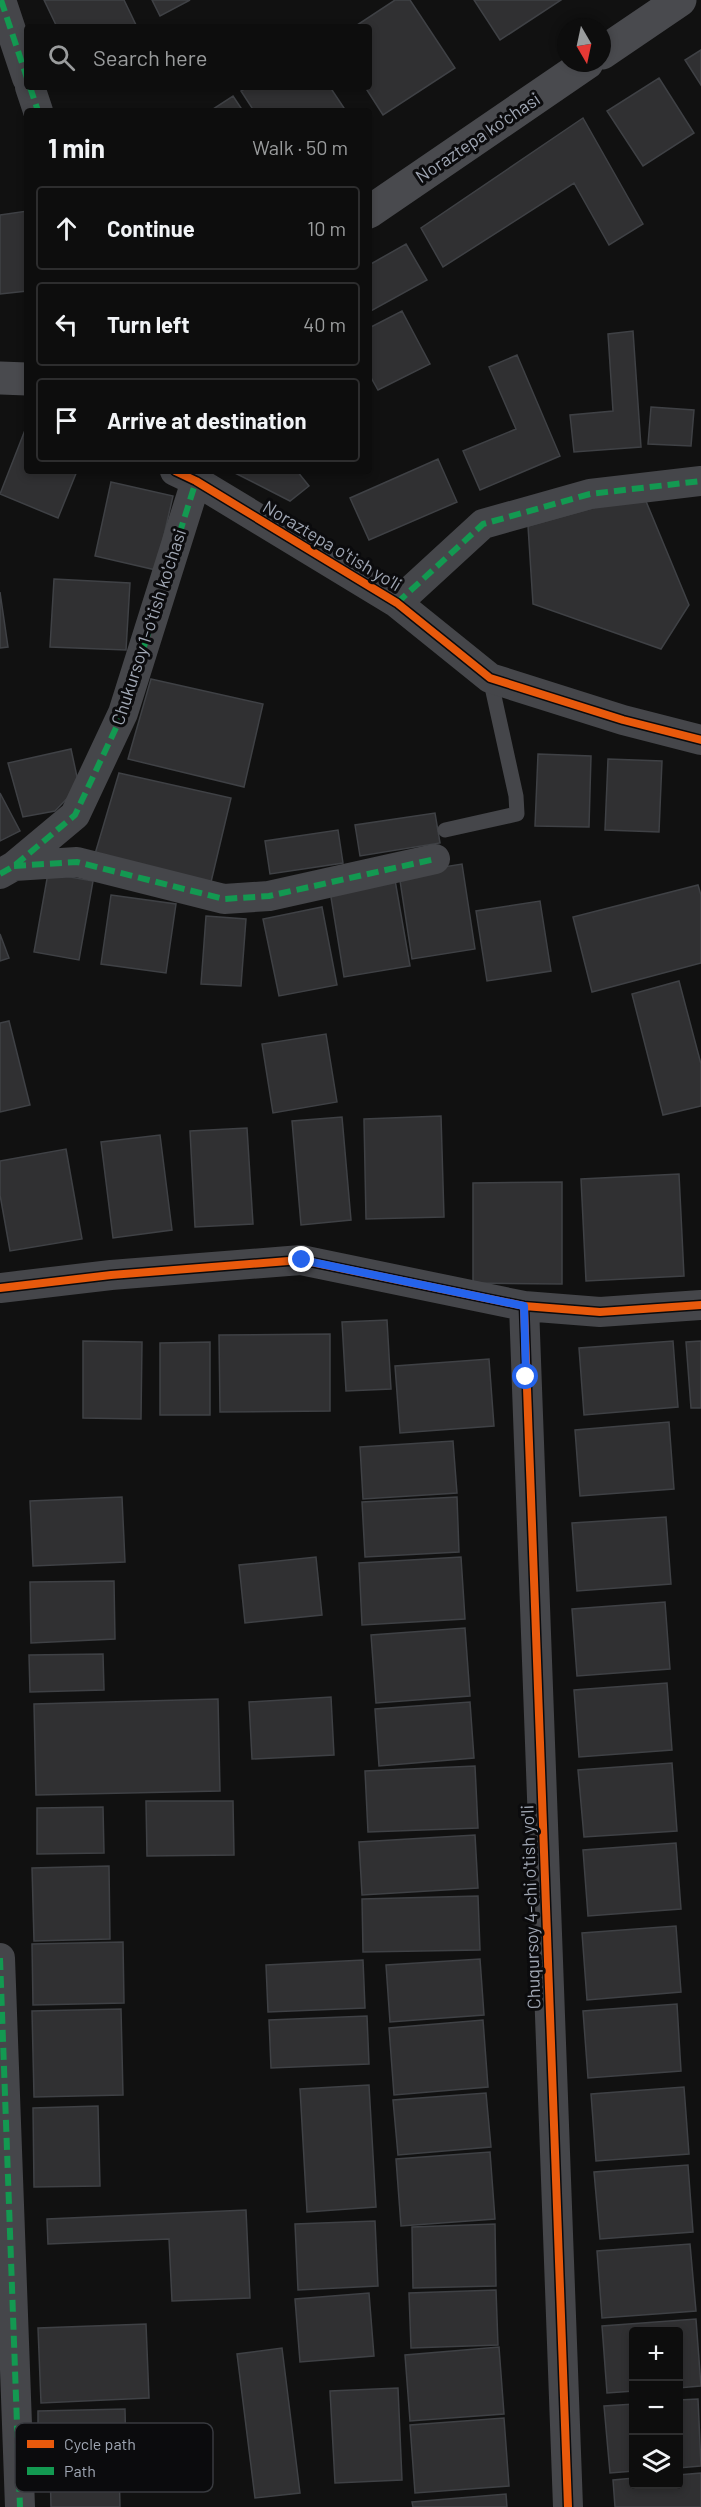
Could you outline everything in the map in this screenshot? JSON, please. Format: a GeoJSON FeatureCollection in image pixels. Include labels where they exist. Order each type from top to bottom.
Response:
{"type":"FeatureCollection","features":[{"type":"Feature","properties":{"kind":"main road"},"geometry":{"type":"LineString","coordinates":[[611,47],[680,0]]}},
{"type":"Feature","properties":{"kind":"main road","name":"Noraztepa ko'chasi"},"geometry":{"type":"LineString","coordinates":[[372,210],[574,72]]}},
{"type":"Feature","properties":{"kind":"main road"},"geometry":{"type":"LineString","coordinates":[[0,378],[24,379]]}},
{"type":"Feature","properties":{"kind":"street"},"geometry":{"type":"LineString","coordinates":[[1,0],[24,69]]}},
{"type":"Feature","properties":{"kind":"street"},"geometry":{"type":"LineString","coordinates":[[31,90],[37,108]]}},
{"type":"Feature","properties":{"kind":"street","name":"Noraztepa o'tish yo'li"},"geometry":{"type":"LineString","coordinates":[[186,476],[397,603],[490,678],[623,720],[701,740]]}},
{"type":"Feature","properties":{"kind":"street","name":"Chukursoy 1-o'tish ko'chasi"},"geometry":{"type":"LineString","coordinates":[[7,870],[75,815],[123,713],[186,476]]}},
{"type":"Feature","properties":{"kind":"street"},"geometry":{"type":"LineString","coordinates":[[397,603],[483,524],[590,494],[701,481]]}},
{"type":"Feature","properties":{"kind":"street"},"geometry":{"type":"LineString","coordinates":[[7,870],[77,862],[224,899],[269,896],[435,859]]}},
{"type":"Feature","properties":{"kind":"street"},"geometry":{"type":"LineString","coordinates":[[0,1288],[111,1275],[302,1260],[524,1306],[600,1312],[701,1305]]}},
{"type":"Feature","properties":{"kind":"street","name":"Chuqursoy 4-chi o'tish yo'li"},"geometry":{"type":"LineString","coordinates":[[524,1306],[568,2507]]}},
{"type":"Feature","properties":{"kind":"street"},"geometry":{"type":"LineString","coordinates":[[0,1958],[17,2423]]}},
{"type":"Feature","properties":{"kind":"street"},"geometry":{"type":"LineString","coordinates":[[19,2492],[20,2507]]}},
{"type":"Feature","properties":{"kind":"lane"},"geometry":{"type":"LineString","coordinates":[[445,830],[518,814],[490,678]]}},
{"type":"Feature","properties":{"kind":"building"},"geometry":{"type":"Polygon","coordinates":[[[44,0],[124,0],[136,24],[56,24],[44,0]]]}},
{"type":"Feature","properties":{"kind":"building"},"geometry":{"type":"Polygon","coordinates":[[[152,0],[190,0],[160,16],[152,0]]]}},
{"type":"Feature","properties":{"kind":"building"},"geometry":{"type":"Polygon","coordinates":[[[395,0],[410,0],[455,68],[383,115],[367,90],[372,90],[372,24],[359,24],[395,0]]]}},
{"type":"Feature","properties":{"kind":"building"},"geometry":{"type":"Polygon","coordinates":[[[474,0],[561,0],[500,40],[474,0]]]}},
{"type":"Feature","properties":{"kind":"building"},"geometry":{"type":"Polygon","coordinates":[[[701,50],[701,85],[685,60],[701,50]]]}},
{"type":"Feature","properties":{"kind":"building"},"geometry":{"type":"Polygon","coordinates":[[[659,78],[694,133],[643,166],[607,111],[659,78]]]}},
{"type":"Feature","properties":{"kind":"building"},"geometry":{"type":"Polygon","coordinates":[[[332,90],[344,108],[252,108],[241,91],[332,90]]]}},
{"type":"Feature","properties":{"kind":"building"},"geometry":{"type":"Polygon","coordinates":[[[233,96],[241,108],[215,108],[233,96]]]}},
{"type":"Feature","properties":{"kind":"building"},"geometry":{"type":"Polygon","coordinates":[[[583,118],[643,224],[609,245],[574,183],[443,267],[421,228],[583,118]]]}},
{"type":"Feature","properties":{"kind":"building"},"geometry":{"type":"Polygon","coordinates":[[[24,211],[24,291],[0,294],[0,215],[24,211]]]}},
{"type":"Feature","properties":{"kind":"building"},"geometry":{"type":"Polygon","coordinates":[[[406,244],[427,280],[372,310],[372,263],[406,244]]]}},
{"type":"Feature","properties":{"kind":"building"},"geometry":{"type":"Polygon","coordinates":[[[402,311],[430,364],[378,390],[372,379],[372,326],[402,311]]]}},
{"type":"Feature","properties":{"kind":"building"},"geometry":{"type":"Polygon","coordinates":[[[633,331],[641,447],[574,452],[570,415],[613,411],[608,334],[633,331]]]}},
{"type":"Feature","properties":{"kind":"building"},"geometry":{"type":"Polygon","coordinates":[[[517,355],[560,456],[480,490],[463,451],[516,429],[489,367],[517,355]]]}},
{"type":"Feature","properties":{"kind":"building"},"geometry":{"type":"Polygon","coordinates":[[[651,407],[694,410],[691,446],[648,444],[651,407]]]}},
{"type":"Feature","properties":{"kind":"building"},"geometry":{"type":"Polygon","coordinates":[[[24,433],[24,474],[76,474],[58,518],[0,494],[24,433]]]}},
{"type":"Feature","properties":{"kind":"building"},"geometry":{"type":"Polygon","coordinates":[[[438,459],[457,502],[369,540],[350,498],[438,459]]]}},
{"type":"Feature","properties":{"kind":"building"},"geometry":{"type":"Polygon","coordinates":[[[237,474],[299,474],[309,486],[290,501],[237,474]]]}},
{"type":"Feature","properties":{"kind":"building"},"geometry":{"type":"Polygon","coordinates":[[[111,482],[173,496],[156,570],[95,556],[111,482]]]}},
{"type":"Feature","properties":{"kind":"building"},"geometry":{"type":"Polygon","coordinates":[[[643,494],[689,605],[661,649],[533,604],[528,526],[643,494]]]}},
{"type":"Feature","properties":{"kind":"building"},"geometry":{"type":"Polygon","coordinates":[[[54,579],[130,583],[126,650],[50,647],[54,579]]]}},
{"type":"Feature","properties":{"kind":"building"},"geometry":{"type":"Polygon","coordinates":[[[0,592],[8,647],[0,648],[0,592]]]}},
{"type":"Feature","properties":{"kind":"building"},"geometry":{"type":"Polygon","coordinates":[[[151,679],[263,704],[244,787],[128,759],[151,679]]]}},
{"type":"Feature","properties":{"kind":"building"},"geometry":{"type":"Polygon","coordinates":[[[71,749],[79,786],[55,811],[23,817],[8,763],[71,749]]]}},
{"type":"Feature","properties":{"kind":"building"},"geometry":{"type":"Polygon","coordinates":[[[538,754],[591,756],[589,827],[535,826],[538,754]]]}},
{"type":"Feature","properties":{"kind":"building"},"geometry":{"type":"Polygon","coordinates":[[[608,759],[662,761],[659,832],[605,830],[608,759]]]}},
{"type":"Feature","properties":{"kind":"building"},"geometry":{"type":"Polygon","coordinates":[[[119,773],[231,798],[211,882],[95,854],[119,773]]]}},
{"type":"Feature","properties":{"kind":"building"},"geometry":{"type":"Polygon","coordinates":[[[0,793],[20,831],[0,841],[0,793]]]}},
{"type":"Feature","properties":{"kind":"building"},"geometry":{"type":"Polygon","coordinates":[[[435,813],[440,843],[360,856],[355,825],[435,813]]]}},
{"type":"Feature","properties":{"kind":"building"},"geometry":{"type":"Polygon","coordinates":[[[338,830],[343,863],[270,874],[265,841],[338,830]]]}},
{"type":"Feature","properties":{"kind":"building"},"geometry":{"type":"Polygon","coordinates":[[[462,864],[475,949],[412,959],[399,874],[462,864]]]}},
{"type":"Feature","properties":{"kind":"building"},"geometry":{"type":"Polygon","coordinates":[[[48,873],[93,881],[79,960],[34,952],[48,873]]]}},
{"type":"Feature","properties":{"kind":"building"},"geometry":{"type":"Polygon","coordinates":[[[395,880],[410,966],[344,977],[330,891],[395,880]]]}},
{"type":"Feature","properties":{"kind":"building"},"geometry":{"type":"Polygon","coordinates":[[[698,885],[701,895],[701,963],[592,992],[573,917],[698,885]]]}},
{"type":"Feature","properties":{"kind":"building"},"geometry":{"type":"Polygon","coordinates":[[[111,895],[176,904],[166,973],[101,964],[111,895]]]}},
{"type":"Feature","properties":{"kind":"building"},"geometry":{"type":"Polygon","coordinates":[[[540,901],[551,971],[487,981],[476,911],[540,901]]]}},
{"type":"Feature","properties":{"kind":"building"},"geometry":{"type":"Polygon","coordinates":[[[322,907],[337,985],[279,996],[263,919],[322,907]]]}},
{"type":"Feature","properties":{"kind":"building"},"geometry":{"type":"Polygon","coordinates":[[[206,916],[246,919],[241,986],[201,984],[206,916]]]}},
{"type":"Feature","properties":{"kind":"building"},"geometry":{"type":"Polygon","coordinates":[[[0,934],[9,958],[0,961],[0,934]]]}},
{"type":"Feature","properties":{"kind":"building"},"geometry":{"type":"Polygon","coordinates":[[[679,981],[701,1064],[701,1106],[663,1115],[632,994],[679,981]]]}},
{"type":"Feature","properties":{"kind":"building"},"geometry":{"type":"Polygon","coordinates":[[[9,1021],[30,1105],[0,1112],[0,1023],[9,1021]]]}},
{"type":"Feature","properties":{"kind":"building"},"geometry":{"type":"Polygon","coordinates":[[[326,1034],[337,1102],[273,1113],[262,1044],[326,1034]]]}},
{"type":"Feature","properties":{"kind":"building"},"geometry":{"type":"Polygon","coordinates":[[[441,1116],[444,1217],[366,1219],[364,1119],[441,1116]]]}},
{"type":"Feature","properties":{"kind":"building"},"geometry":{"type":"Polygon","coordinates":[[[342,1117],[351,1220],[301,1225],[292,1121],[342,1117]]]}},
{"type":"Feature","properties":{"kind":"building"},"geometry":{"type":"Polygon","coordinates":[[[247,1128],[253,1224],[195,1227],[190,1131],[247,1128]]]}},
{"type":"Feature","properties":{"kind":"building"},"geometry":{"type":"Polygon","coordinates":[[[160,1135],[172,1230],[113,1238],[101,1142],[160,1135]]]}},
{"type":"Feature","properties":{"kind":"building"},"geometry":{"type":"Polygon","coordinates":[[[66,1149],[82,1239],[10,1251],[0,1195],[0,1161],[66,1149]]]}},
{"type":"Feature","properties":{"kind":"building"},"geometry":{"type":"Polygon","coordinates":[[[679,1174],[684,1276],[586,1281],[581,1179],[679,1174]]]}},
{"type":"Feature","properties":{"kind":"building"},"geometry":{"type":"Polygon","coordinates":[[[562,1182],[562,1284],[473,1283],[473,1183],[562,1182]]]}},
{"type":"Feature","properties":{"kind":"building"},"geometry":{"type":"Polygon","coordinates":[[[387,1320],[391,1389],[346,1391],[342,1322],[387,1320]]]}},
{"type":"Feature","properties":{"kind":"building"},"geometry":{"type":"Polygon","coordinates":[[[330,1334],[330,1411],[220,1412],[219,1335],[330,1334]]]}},
{"type":"Feature","properties":{"kind":"building"},"geometry":{"type":"Polygon","coordinates":[[[83,1341],[142,1342],[141,1419],[83,1418],[83,1341]]]}},
{"type":"Feature","properties":{"kind":"building"},"geometry":{"type":"Polygon","coordinates":[[[673,1341],[678,1407],[584,1415],[579,1348],[673,1341]]]}},
{"type":"Feature","properties":{"kind":"building"},"geometry":{"type":"Polygon","coordinates":[[[701,1341],[701,1408],[691,1408],[686,1342],[701,1341]]]}},
{"type":"Feature","properties":{"kind":"building"},"geometry":{"type":"Polygon","coordinates":[[[210,1342],[210,1415],[160,1415],[160,1343],[210,1342]]]}},
{"type":"Feature","properties":{"kind":"building"},"geometry":{"type":"Polygon","coordinates":[[[489,1359],[494,1426],[400,1433],[395,1366],[489,1359]]]}},
{"type":"Feature","properties":{"kind":"building"},"geometry":{"type":"Polygon","coordinates":[[[669,1422],[674,1489],[580,1496],[575,1430],[669,1422]]]}},
{"type":"Feature","properties":{"kind":"building"},"geometry":{"type":"Polygon","coordinates":[[[453,1441],[457,1493],[363,1499],[360,1447],[453,1441]]]}},
{"type":"Feature","properties":{"kind":"building"},"geometry":{"type":"Polygon","coordinates":[[[122,1497],[125,1562],[33,1566],[30,1501],[122,1497]]]}},
{"type":"Feature","properties":{"kind":"building"},"geometry":{"type":"Polygon","coordinates":[[[457,1497],[459,1552],[365,1557],[362,1502],[457,1497]]]}},
{"type":"Feature","properties":{"kind":"building"},"geometry":{"type":"Polygon","coordinates":[[[666,1517],[671,1584],[577,1591],[572,1523],[666,1517]]]}},
{"type":"Feature","properties":{"kind":"building"},"geometry":{"type":"Polygon","coordinates":[[[316,1557],[322,1615],[245,1623],[239,1565],[316,1557]]]}},
{"type":"Feature","properties":{"kind":"building"},"geometry":{"type":"Polygon","coordinates":[[[461,1557],[465,1619],[362,1625],[359,1563],[461,1557]]]}},
{"type":"Feature","properties":{"kind":"building"},"geometry":{"type":"Polygon","coordinates":[[[114,1581],[115,1639],[31,1643],[30,1582],[114,1581]]]}},
{"type":"Feature","properties":{"kind":"building"},"geometry":{"type":"Polygon","coordinates":[[[665,1602],[670,1669],[577,1676],[572,1609],[665,1602]]]}},
{"type":"Feature","properties":{"kind":"building"},"geometry":{"type":"Polygon","coordinates":[[[465,1628],[470,1696],[376,1703],[371,1635],[465,1628]]]}},
{"type":"Feature","properties":{"kind":"building"},"geometry":{"type":"Polygon","coordinates":[[[103,1654],[104,1690],[30,1692],[29,1655],[103,1654]]]}},
{"type":"Feature","properties":{"kind":"building"},"geometry":{"type":"Polygon","coordinates":[[[667,1683],[672,1750],[579,1757],[574,1690],[667,1683]]]}},
{"type":"Feature","properties":{"kind":"building"},"geometry":{"type":"Polygon","coordinates":[[[331,1697],[334,1755],[252,1759],[249,1702],[331,1697]]]}},
{"type":"Feature","properties":{"kind":"building"},"geometry":{"type":"Polygon","coordinates":[[[218,1699],[220,1791],[36,1795],[34,1704],[218,1699]]]}},
{"type":"Feature","properties":{"kind":"building"},"geometry":{"type":"Polygon","coordinates":[[[470,1702],[474,1758],[379,1766],[375,1709],[470,1702]]]}},
{"type":"Feature","properties":{"kind":"building"},"geometry":{"type":"Polygon","coordinates":[[[672,1763],[677,1831],[584,1837],[578,1770],[672,1763]]]}},
{"type":"Feature","properties":{"kind":"building"},"geometry":{"type":"Polygon","coordinates":[[[475,1766],[478,1828],[368,1832],[365,1771],[475,1766]]]}},
{"type":"Feature","properties":{"kind":"building"},"geometry":{"type":"Polygon","coordinates":[[[146,1801],[233,1801],[234,1855],[147,1856],[146,1801]]]}},
{"type":"Feature","properties":{"kind":"building"},"geometry":{"type":"Polygon","coordinates":[[[103,1807],[104,1853],[37,1854],[37,1808],[103,1807]]]}},
{"type":"Feature","properties":{"kind":"building"},"geometry":{"type":"Polygon","coordinates":[[[475,1835],[478,1888],[362,1895],[359,1842],[475,1835]]]}},
{"type":"Feature","properties":{"kind":"building"},"geometry":{"type":"Polygon","coordinates":[[[676,1843],[681,1909],[588,1916],[583,1850],[676,1843]]]}},
{"type":"Feature","properties":{"kind":"building"},"geometry":{"type":"Polygon","coordinates":[[[109,1866],[110,1939],[34,1941],[32,1868],[109,1866]]]}},
{"type":"Feature","properties":{"kind":"building"},"geometry":{"type":"Polygon","coordinates":[[[478,1896],[480,1950],[363,1952],[362,1899],[478,1896]]]}},
{"type":"Feature","properties":{"kind":"building"},"geometry":{"type":"Polygon","coordinates":[[[676,1926],[681,1992],[587,2000],[582,1933],[676,1926]]]}},
{"type":"Feature","properties":{"kind":"building"},"geometry":{"type":"Polygon","coordinates":[[[123,1942],[124,2003],[33,2005],[32,1944],[123,1942]]]}},
{"type":"Feature","properties":{"kind":"building"},"geometry":{"type":"Polygon","coordinates":[[[480,1959],[484,2015],[390,2022],[386,1965],[480,1959]]]}},
{"type":"Feature","properties":{"kind":"building"},"geometry":{"type":"Polygon","coordinates":[[[363,1960],[365,2008],[268,2012],[266,1965],[363,1960]]]}},
{"type":"Feature","properties":{"kind":"building"},"geometry":{"type":"Polygon","coordinates":[[[677,2004],[681,2071],[588,2078],[583,2011],[677,2004]]]}},
{"type":"Feature","properties":{"kind":"building"},"geometry":{"type":"Polygon","coordinates":[[[121,2009],[123,2095],[34,2097],[32,2011],[121,2009]]]}},
{"type":"Feature","properties":{"kind":"building"},"geometry":{"type":"Polygon","coordinates":[[[367,2016],[369,2064],[271,2068],[269,2020],[367,2016]]]}},
{"type":"Feature","properties":{"kind":"building"},"geometry":{"type":"Polygon","coordinates":[[[483,2020],[488,2087],[394,2095],[389,2028],[483,2020]]]}},
{"type":"Feature","properties":{"kind":"building"},"geometry":{"type":"Polygon","coordinates":[[[369,2085],[376,2207],[307,2212],[300,2089],[369,2085]]]}},
{"type":"Feature","properties":{"kind":"building"},"geometry":{"type":"Polygon","coordinates":[[[684,2087],[689,2154],[596,2161],[591,2094],[684,2087]]]}},
{"type":"Feature","properties":{"kind":"building"},"geometry":{"type":"Polygon","coordinates":[[[486,2093],[491,2147],[398,2155],[393,2100],[486,2093]]]}},
{"type":"Feature","properties":{"kind":"building"},"geometry":{"type":"Polygon","coordinates":[[[98,2106],[100,2186],[34,2187],[33,2108],[98,2106]]]}},
{"type":"Feature","properties":{"kind":"building"},"geometry":{"type":"Polygon","coordinates":[[[490,2152],[495,2219],[401,2226],[396,2159],[490,2152]]]}},
{"type":"Feature","properties":{"kind":"building"},"geometry":{"type":"Polygon","coordinates":[[[688,2165],[693,2232],[600,2239],[594,2172],[688,2165]]]}},
{"type":"Feature","properties":{"kind":"building"},"geometry":{"type":"Polygon","coordinates":[[[246,2210],[250,2298],[172,2301],[169,2239],[48,2244],[47,2219],[246,2210]]]}},
{"type":"Feature","properties":{"kind":"building"},"geometry":{"type":"Polygon","coordinates":[[[375,2221],[378,2286],[298,2290],[295,2224],[375,2221]]]}},
{"type":"Feature","properties":{"kind":"building"},"geometry":{"type":"Polygon","coordinates":[[[495,2224],[496,2286],[413,2288],[412,2227],[495,2224]]]}},
{"type":"Feature","properties":{"kind":"building"},"geometry":{"type":"Polygon","coordinates":[[[690,2244],[696,2311],[602,2318],[597,2251],[690,2244]]]}},
{"type":"Feature","properties":{"kind":"building"},"geometry":{"type":"Polygon","coordinates":[[[496,2290],[498,2345],[411,2348],[409,2293],[496,2290]]]}},
{"type":"Feature","properties":{"kind":"building"},"geometry":{"type":"Polygon","coordinates":[[[369,2293],[374,2356],[300,2362],[295,2299],[369,2293]]]}},
{"type":"Feature","properties":{"kind":"building"},"geometry":{"type":"Polygon","coordinates":[[[696,2319],[701,2386],[683,2388],[683,2327],[629,2327],[629,2391],[607,2393],[602,2326],[696,2319]]]}},
{"type":"Feature","properties":{"kind":"building"},"geometry":{"type":"Polygon","coordinates":[[[146,2324],[149,2398],[41,2403],[38,2328],[146,2324]]]}},
{"type":"Feature","properties":{"kind":"building"},"geometry":{"type":"Polygon","coordinates":[[[499,2347],[504,2414],[410,2421],[405,2355],[499,2347]]]}},
{"type":"Feature","properties":{"kind":"building"},"geometry":{"type":"Polygon","coordinates":[[[282,2348],[300,2493],[255,2498],[237,2354],[282,2348]]]}},
{"type":"Feature","properties":{"kind":"building"},"geometry":{"type":"Polygon","coordinates":[[[398,2388],[402,2480],[335,2483],[330,2391],[398,2388]]]}},
{"type":"Feature","properties":{"kind":"building"},"geometry":{"type":"Polygon","coordinates":[[[698,2399],[701,2466],[683,2468],[683,2400],[698,2399]]]}},
{"type":"Feature","properties":{"kind":"building"},"geometry":{"type":"Polygon","coordinates":[[[629,2404],[629,2471],[610,2473],[604,2406],[629,2404]]]}},
{"type":"Feature","properties":{"kind":"building"},"geometry":{"type":"Polygon","coordinates":[[[125,2409],[125,2423],[38,2423],[38,2411],[125,2409]]]}},
{"type":"Feature","properties":{"kind":"building"},"geometry":{"type":"Polygon","coordinates":[[[504,2418],[509,2486],[415,2493],[410,2425],[504,2418]]]}},
{"type":"Feature","properties":{"kind":"building"},"geometry":{"type":"Polygon","coordinates":[[[701,2473],[701,2507],[615,2507],[613,2480],[629,2478],[629,2489],[683,2489],[683,2475],[701,2473]]]}},
{"type":"Feature","properties":{"kind":"building"},"geometry":{"type":"Polygon","coordinates":[[[51,2492],[120,2492],[120,2507],[51,2507],[51,2492]]]}},
{"type":"Feature","properties":{"kind":"building"},"geometry":{"type":"Polygon","coordinates":[[[506,2494],[507,2507],[413,2507],[412,2502],[506,2494]]]}},
{"type":"Feature","properties":{"kind":"marked path"},"geometry":{"type":"LineString","coordinates":[[1,0],[24,69]]}},
{"type":"Feature","properties":{"kind":"marked path"},"geometry":{"type":"LineString","coordinates":[[31,90],[37,108]]}},
{"type":"Feature","properties":{"kind":"marked path"},"geometry":{"type":"LineString","coordinates":[[0,874],[14,866],[75,815],[123,713],[196,481]]}},
{"type":"Feature","properties":{"kind":"marked path"},"geometry":{"type":"LineString","coordinates":[[397,603],[483,524],[590,494],[701,481]]}},
{"type":"Feature","properties":{"kind":"marked path"},"geometry":{"type":"LineString","coordinates":[[14,866],[77,862],[224,899],[269,896],[435,859]]}},
{"type":"Feature","properties":{"kind":"marked path"},"geometry":{"type":"LineString","coordinates":[[0,1958],[17,2423]]}},
{"type":"Feature","properties":{"kind":"marked path"},"geometry":{"type":"LineString","coordinates":[[19,2492],[20,2507]]}},
{"type":"Feature","properties":{"kind":"cycle path"},"geometry":{"type":"LineString","coordinates":[[181,474],[397,603],[490,678],[623,720],[701,740]]}},
{"type":"Feature","properties":{"kind":"cycle path"},"geometry":{"type":"LineString","coordinates":[[0,1288],[111,1275],[301,1260],[524,1306],[600,1312],[701,1305]]}},
{"type":"Feature","properties":{"kind":"cycle path"},"geometry":{"type":"LineString","coordinates":[[524,1306],[568,2507]]}},
{"type":"Feature","properties":{"kind":"route"},"geometry":{"type":"LineString","coordinates":[[302,1260],[524,1306],[526,1377]]}}]}
